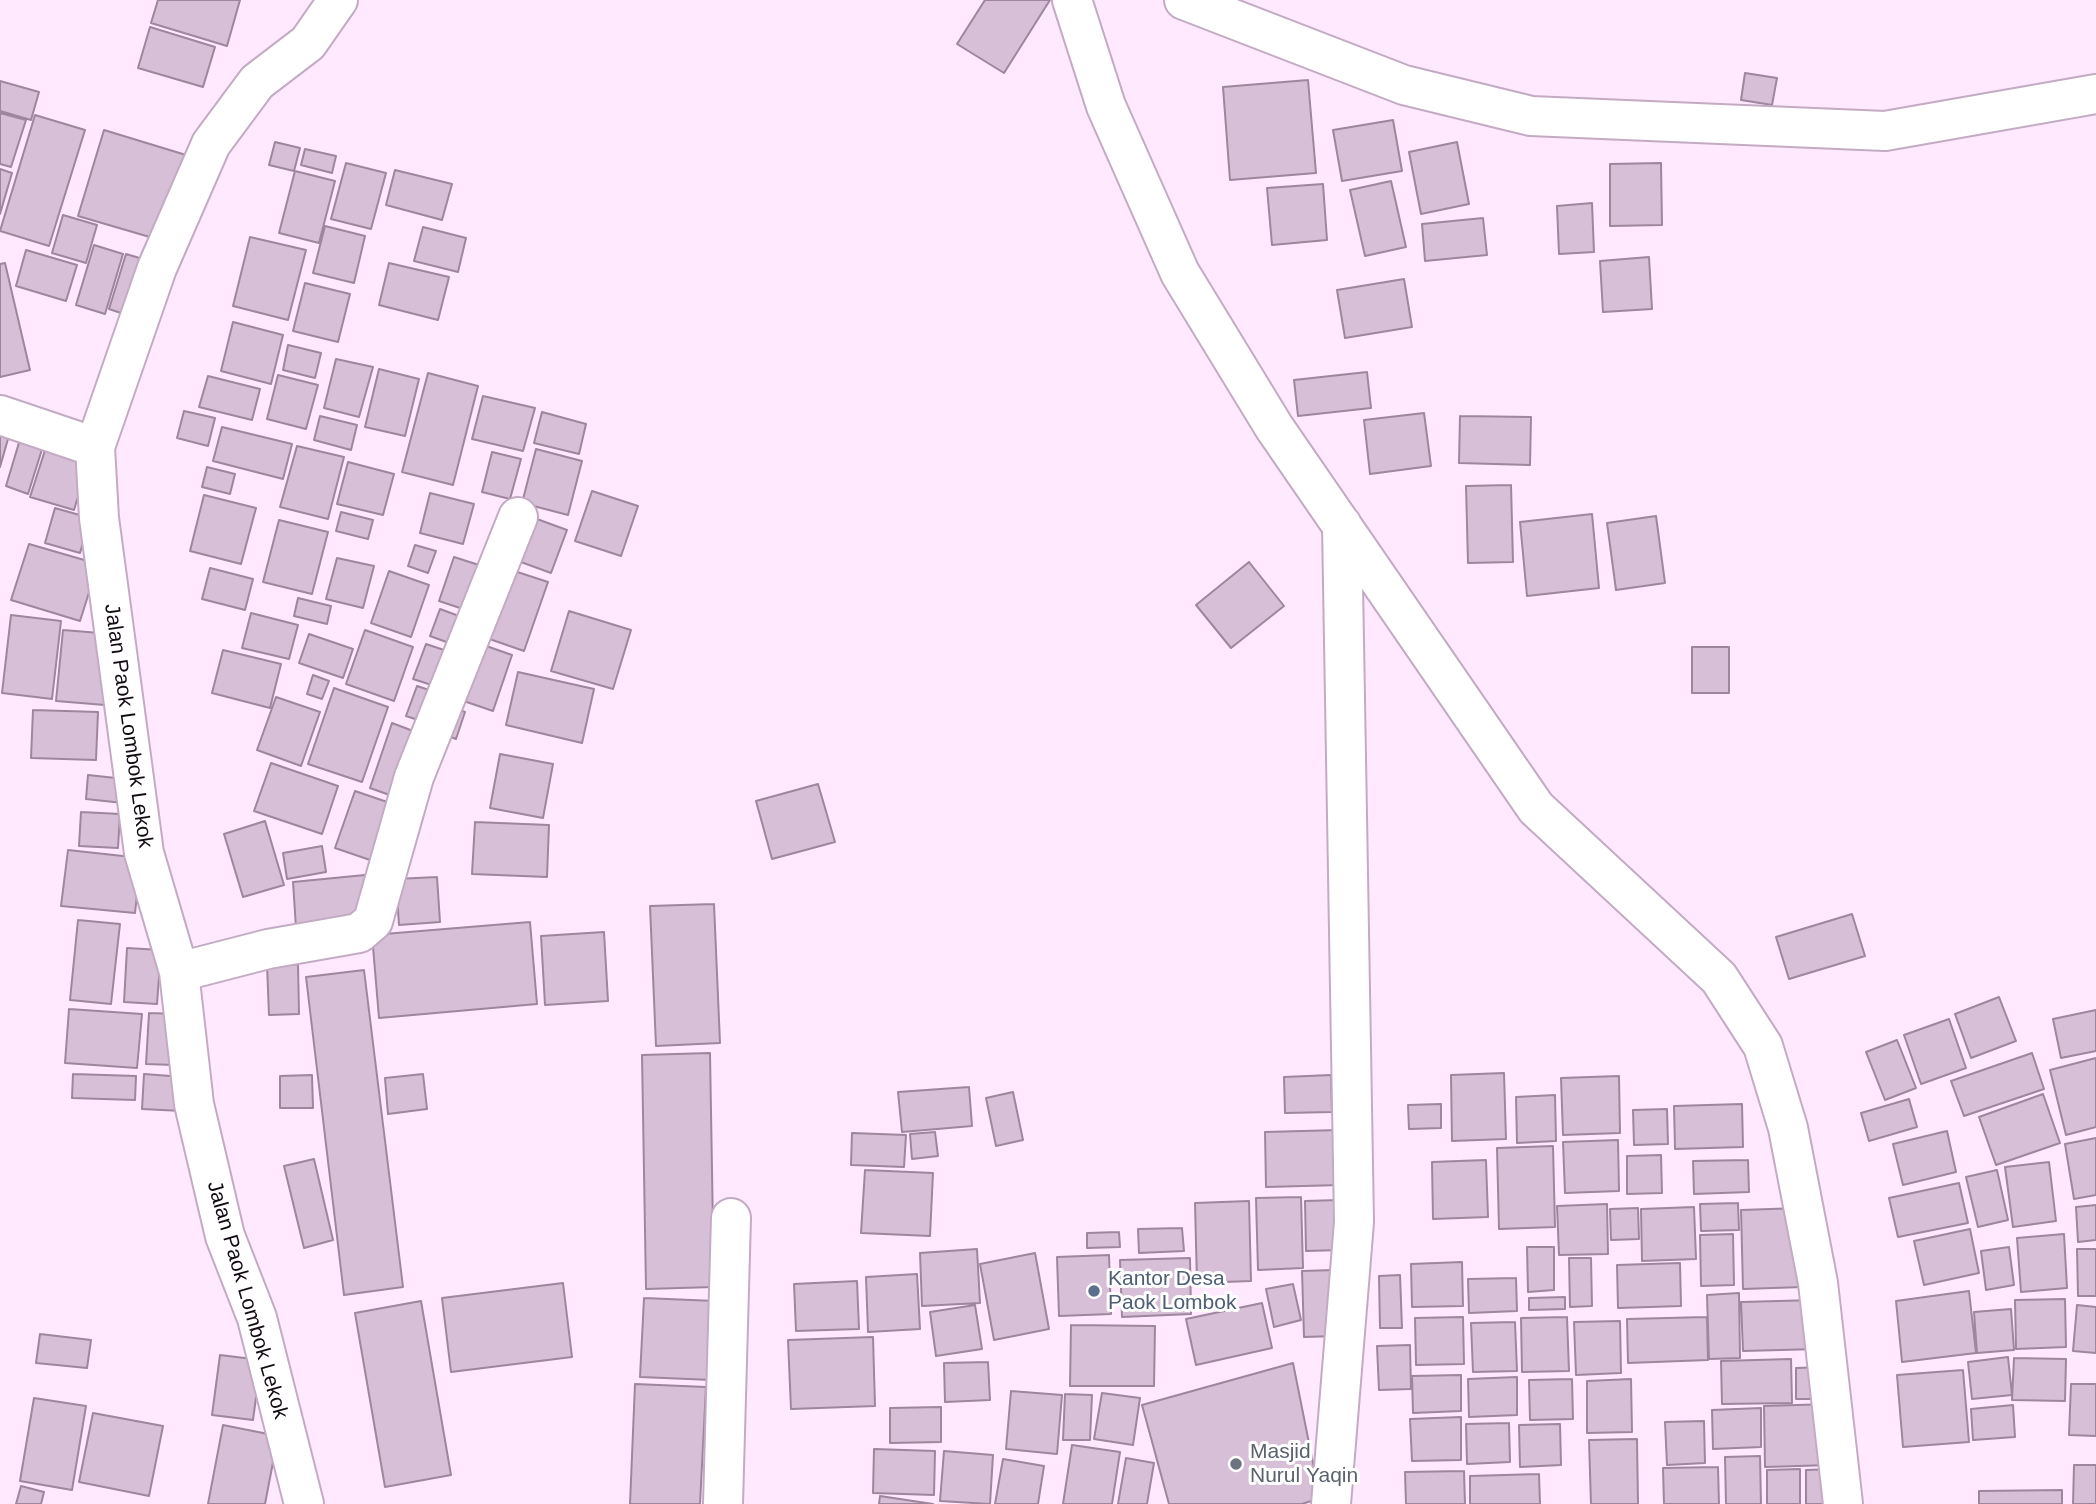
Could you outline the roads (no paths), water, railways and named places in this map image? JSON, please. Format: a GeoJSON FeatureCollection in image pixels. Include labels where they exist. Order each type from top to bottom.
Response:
{"type":"FeatureCollection","features":[{"type":"Feature","properties":{"kind":"street","name":"Jalan Paok Lombok Lekok"},"geometry":{"type":"LineString","coordinates":[[304,1504],[257,1318],[225,1236],[194,1104],[179,972],[144,853],[99,518],[95,447],[157,268],[211,144],[257,82],[308,43],[338,0]]}},
{"type":"Feature","properties":{"kind":"street"},"geometry":{"type":"LineString","coordinates":[[1072,0],[1106,106],[1180,273],[1274,427],[1536,808],[1719,978],[1763,1046],[1788,1128],[1818,1283],[1843,1504]]}},
{"type":"Feature","properties":{"kind":"street"},"geometry":{"type":"LineString","coordinates":[[1184,0],[1404,85],[1531,117],[1885,131],[2096,94]]}},
{"type":"Feature","properties":{"kind":"street"},"geometry":{"type":"LineString","coordinates":[[0,415],[95,447]]}},
{"type":"Feature","properties":{"kind":"street"},"geometry":{"type":"LineString","coordinates":[[179,972],[268,949],[359,933],[373,921],[414,777],[519,517]]}},
{"type":"Feature","properties":{"kind":"street"},"geometry":{"type":"LineString","coordinates":[[1331,1504],[1354,1222],[1342,525]]}},
{"type":"Feature","properties":{"kind":"street"},"geometry":{"type":"LineString","coordinates":[[723,1504],[732,1218]]}},
{"type":"Feature","properties":{"kind":"place","name":"Kantor Desa Paok Lombok"},"geometry":{"type":"Point","coordinates":[1094,1291]}},
{"type":"Feature","properties":{"kind":"place","name":"Masjid Nurul Yaqin"},"geometry":{"type":"Point","coordinates":[1236,1464]}}]}
